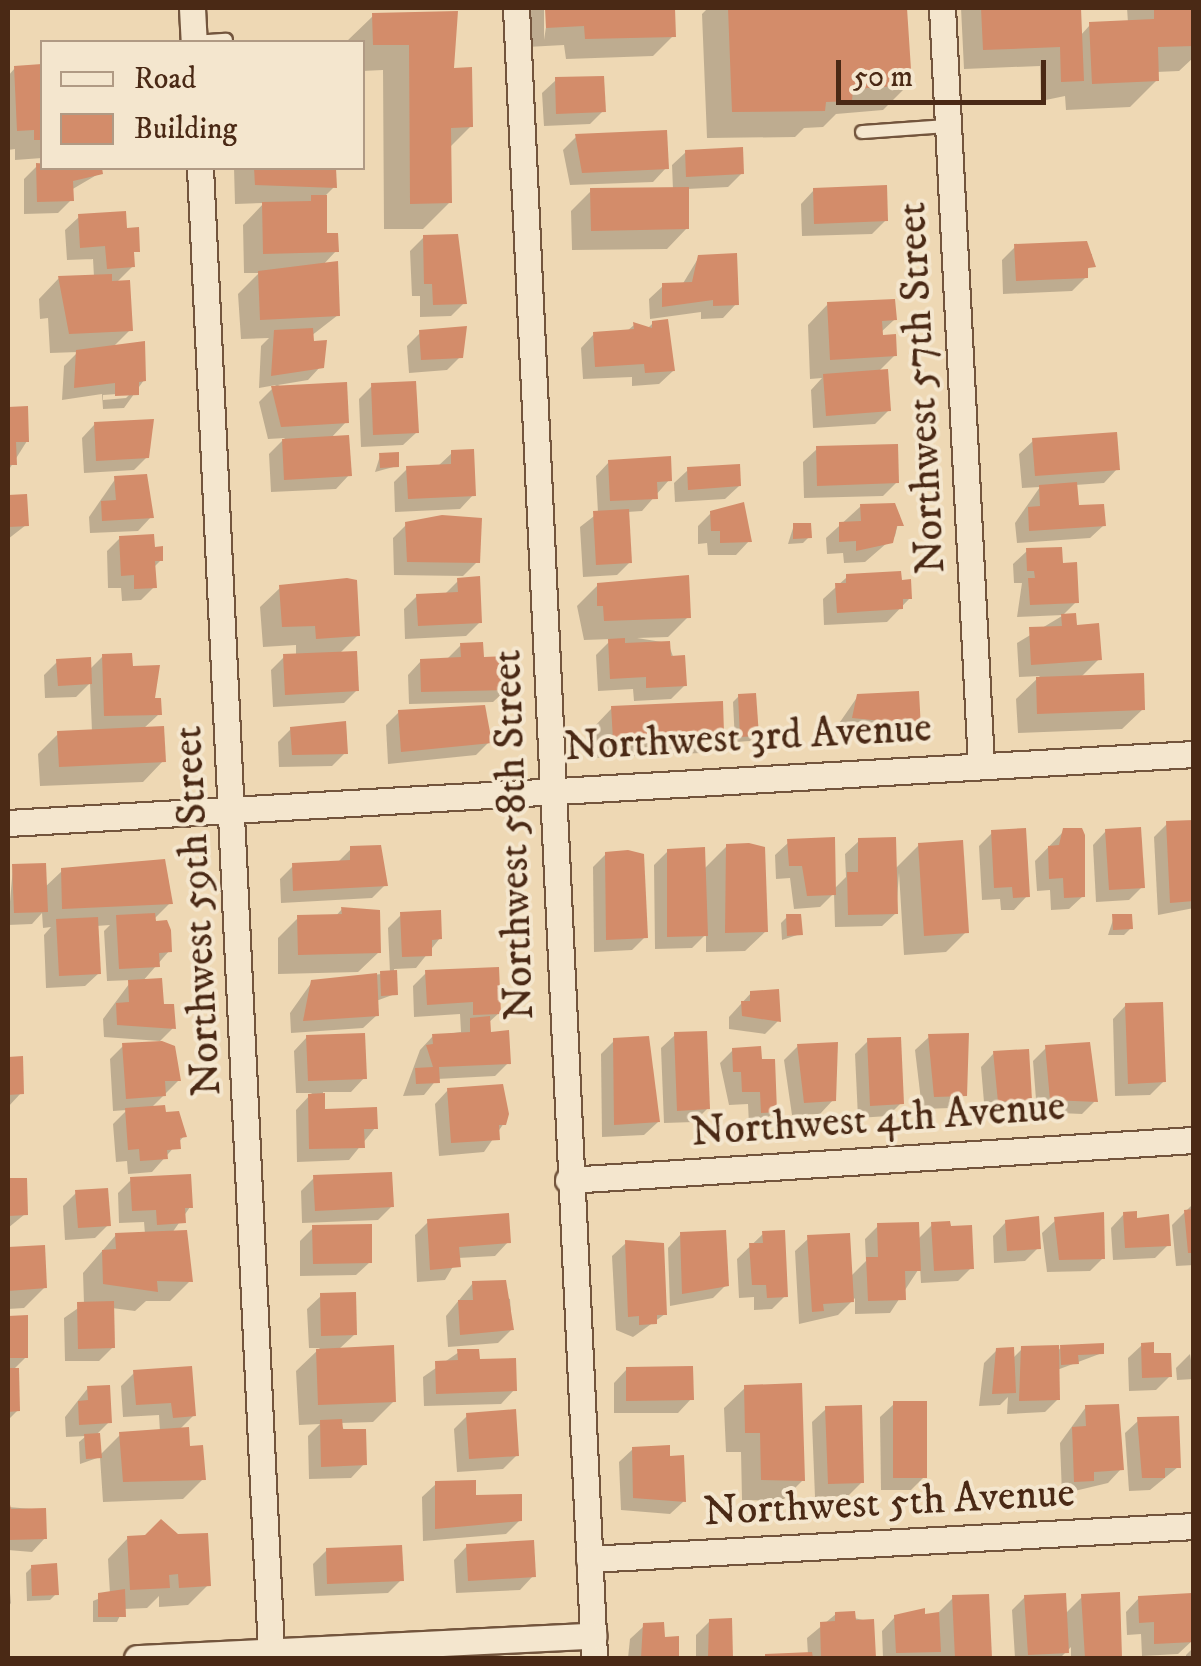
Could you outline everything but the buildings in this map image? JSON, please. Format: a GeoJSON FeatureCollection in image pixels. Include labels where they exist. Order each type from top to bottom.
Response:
{"type":"FeatureCollection","features":[{"type":"Feature","properties":{"kind":"street"},"geometry":{"type":"LineString","coordinates":[[192,8],[194,40]]}},
{"type":"Feature","properties":{"kind":"street","name":"Northwest 58th Street"},"geometry":{"type":"LineString","coordinates":[[516,8],[568,1180],[593,1647]]}},
{"type":"Feature","properties":{"kind":"street","name":"Northwest 57th Street"},"geometry":{"type":"LineString","coordinates":[[942,8],[982,765]]}},
{"type":"Feature","properties":{"kind":"street","name":"Northwest 59th Street"},"geometry":{"type":"LineString","coordinates":[[200,170],[234,809],[271,1651]]}},
{"type":"Feature","properties":{"kind":"street","name":"Northwest 3rd Avenue"},"geometry":{"type":"LineString","coordinates":[[8,823],[553,788],[1194,754]]}},
{"type":"Feature","properties":{"kind":"street","name":"Northwest 4th Avenue"},"geometry":{"type":"LineString","coordinates":[[568,1180],[1194,1140]]}},
{"type":"Feature","properties":{"kind":"street","name":"Northwest 5th Avenue"},"geometry":{"type":"LineString","coordinates":[[590,1559],[1194,1526]]}},
{"type":"Feature","properties":{"kind":"street"},"geometry":{"type":"LineString","coordinates":[[137,1658],[271,1651],[593,1647]]}},
{"type":"Feature","properties":{"kind":"lane"},"geometry":{"type":"LineString","coordinates":[[862,132],[948,126]]}}]}
